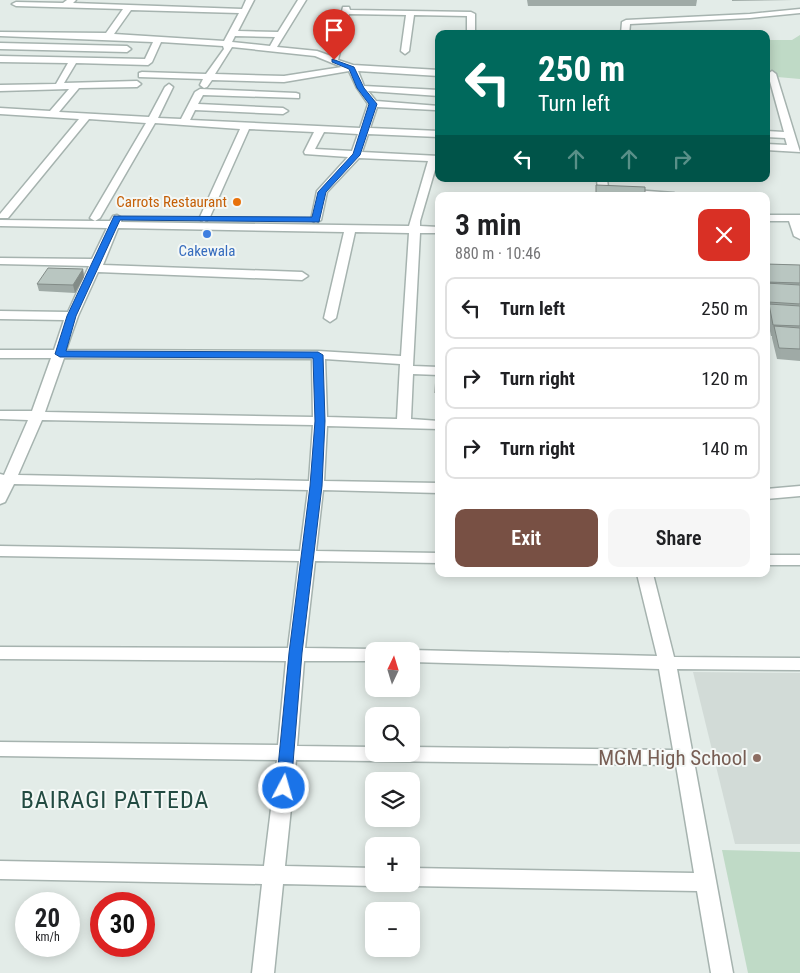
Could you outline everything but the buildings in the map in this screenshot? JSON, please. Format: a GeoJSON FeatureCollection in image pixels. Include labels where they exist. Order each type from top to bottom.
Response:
{"type":"FeatureCollection","features":[{"type":"Feature","properties":{"kind":"street"},"geometry":{"type":"LineString","coordinates":[[184,122],[208,78],[228,49],[227,44],[250,0]]}},
{"type":"Feature","properties":{"kind":"street"},"geometry":{"type":"LineString","coordinates":[[272,49],[302,0]]}},
{"type":"Feature","properties":{"kind":"street"},"geometry":{"type":"LineString","coordinates":[[16,4],[68,3],[243,11]]}},
{"type":"Feature","properties":{"kind":"street"},"geometry":{"type":"LineString","coordinates":[[108,36],[128,7]]}},
{"type":"Feature","properties":{"kind":"street"},"geometry":{"type":"LineString","coordinates":[[334,60],[345,10],[471,14],[471,30]]}},
{"type":"Feature","properties":{"kind":"street"},"geometry":{"type":"LineString","coordinates":[[625,30],[626,22],[693,23],[800,11]]}},
{"type":"Feature","properties":{"kind":"street"},"geometry":{"type":"LineString","coordinates":[[405,51],[410,13]]}},
{"type":"Feature","properties":{"kind":"street"},"geometry":{"type":"LineString","coordinates":[[232,33],[281,35]]}},
{"type":"Feature","properties":{"kind":"street"},"geometry":{"type":"LineString","coordinates":[[0,34],[108,36],[227,44],[317,54],[352,68],[361,88],[373,104]]}},
{"type":"Feature","properties":{"kind":"street"},"geometry":{"type":"LineString","coordinates":[[0,59],[148,62],[158,40]]}},
{"type":"Feature","properties":{"kind":"street"},"geometry":{"type":"LineString","coordinates":[[0,46],[127,49]]}},
{"type":"Feature","properties":{"kind":"street"},"geometry":{"type":"LineString","coordinates":[[60,84],[74,60]]}},
{"type":"Feature","properties":{"kind":"street"},"geometry":{"type":"LineString","coordinates":[[142,76],[284,79],[352,68],[435,73]]}},
{"type":"Feature","properties":{"kind":"street"},"geometry":{"type":"LineString","coordinates":[[772,74],[790,135],[797,148]]}},
{"type":"Feature","properties":{"kind":"street"},"geometry":{"type":"LineString","coordinates":[[0,88],[137,84]]}},
{"type":"Feature","properties":{"kind":"street"},"geometry":{"type":"LineString","coordinates":[[54,114],[76,86]]}},
{"type":"Feature","properties":{"kind":"street"},"geometry":{"type":"LineString","coordinates":[[95,218],[153,119],[169,87]]}},
{"type":"Feature","properties":{"kind":"street"},"geometry":{"type":"LineString","coordinates":[[361,88],[435,93]]}},
{"type":"Feature","properties":{"kind":"street"},"geometry":{"type":"LineString","coordinates":[[200,92],[296,96]]}},
{"type":"Feature","properties":{"kind":"street"},"geometry":{"type":"LineString","coordinates":[[770,93],[778,93]]}},
{"type":"Feature","properties":{"kind":"street"},"geometry":{"type":"LineString","coordinates":[[373,104],[435,107]]}},
{"type":"Feature","properties":{"kind":"street"},"geometry":{"type":"LineString","coordinates":[[316,220],[322,192],[356,155],[373,104]]}},
{"type":"Feature","properties":{"kind":"street"},"geometry":{"type":"LineString","coordinates":[[192,107],[283,111]]}},
{"type":"Feature","properties":{"kind":"street"},"geometry":{"type":"LineString","coordinates":[[0,111],[320,130],[435,134]]}},
{"type":"Feature","properties":{"kind":"street"},"geometry":{"type":"LineString","coordinates":[[1,219],[87,115]]}},
{"type":"Feature","properties":{"kind":"street"},"geometry":{"type":"LineString","coordinates":[[204,219],[246,126]]}},
{"type":"Feature","properties":{"kind":"street"},"geometry":{"type":"LineString","coordinates":[[320,130],[309,152],[435,159]]}},
{"type":"Feature","properties":{"kind":"street"},"geometry":{"type":"LineString","coordinates":[[770,134],[790,135]]}},
{"type":"Feature","properties":{"kind":"street"},"geometry":{"type":"LineString","coordinates":[[770,147],[797,148]]}},
{"type":"Feature","properties":{"kind":"street"},"geometry":{"type":"LineString","coordinates":[[404,423],[415,225],[435,165]]}},
{"type":"Feature","properties":{"kind":"street"},"geometry":{"type":"LineString","coordinates":[[602,182],[603,191],[617,192]]}},
{"type":"Feature","properties":{"kind":"street"},"geometry":{"type":"LineString","coordinates":[[1,219],[95,218],[116,222],[204,219],[316,220],[415,225],[435,229]]}},
{"type":"Feature","properties":{"kind":"street"},"geometry":{"type":"LineString","coordinates":[[1,219],[350,228],[415,225],[435,222]]}},
{"type":"Feature","properties":{"kind":"street"},"geometry":{"type":"LineString","coordinates":[[770,219],[798,225]]}},
{"type":"Feature","properties":{"kind":"street"},"geometry":{"type":"LineString","coordinates":[[0,499],[5,479],[38,416],[72,316],[116,222]]}},
{"type":"Feature","properties":{"kind":"street"},"geometry":{"type":"LineString","coordinates":[[770,227],[798,225]]}},
{"type":"Feature","properties":{"kind":"street"},"geometry":{"type":"LineString","coordinates":[[330,318],[350,228]]}},
{"type":"Feature","properties":{"kind":"street"},"geometry":{"type":"LineString","coordinates":[[0,262],[302,276]]}},
{"type":"Feature","properties":{"kind":"street"},"geometry":{"type":"LineString","coordinates":[[0,315],[72,316]]}},
{"type":"Feature","properties":{"kind":"street"},"geometry":{"type":"LineString","coordinates":[[0,354],[318,355],[407,365],[435,370]]}},
{"type":"Feature","properties":{"kind":"street"},"geometry":{"type":"LineString","coordinates":[[263,973],[296,653],[316,486],[320,421],[318,355]]}},
{"type":"Feature","properties":{"kind":"street"},"geometry":{"type":"LineString","coordinates":[[0,415],[435,425]]}},
{"type":"Feature","properties":{"kind":"street"},"geometry":{"type":"LineString","coordinates":[[5,479],[435,488]]}},
{"type":"Feature","properties":{"kind":"street"},"geometry":{"type":"LineString","coordinates":[[770,494],[800,491]]}},
{"type":"Feature","properties":{"kind":"street"},"geometry":{"type":"LineString","coordinates":[[0,551],[435,558]]}},
{"type":"Feature","properties":{"kind":"street"},"geometry":{"type":"LineString","coordinates":[[770,560],[800,560]]}},
{"type":"Feature","properties":{"kind":"street"},"geometry":{"type":"LineString","coordinates":[[646,577],[667,663],[682,758],[722,973]]}},
{"type":"Feature","properties":{"kind":"street"},"geometry":{"type":"LineString","coordinates":[[0,653],[365,655]]}},
{"type":"Feature","properties":{"kind":"street"},"geometry":{"type":"LineString","coordinates":[[420,656],[667,663],[800,664]]}},
{"type":"Feature","properties":{"kind":"street"},"geometry":{"type":"LineString","coordinates":[[0,749],[682,758]]}},
{"type":"Feature","properties":{"kind":"street"},"geometry":{"type":"LineString","coordinates":[[0,870],[365,877]]}},
{"type":"Feature","properties":{"kind":"street"},"geometry":{"type":"LineString","coordinates":[[420,877],[706,882]]}},
{"type":"Feature","properties":{"kind":"shaded area","name":"MGM High School"},"geometry":{"type":"Polygon","coordinates":[[[693,672],[800,673],[800,844],[735,844],[693,672]]]}},
{"type":"Feature","properties":{"kind":"green space"},"geometry":{"type":"Polygon","coordinates":[[[800,35],[800,79],[770,76],[770,40],[792,40],[800,35]]]}},
{"type":"Feature","properties":{"kind":"green space"},"geometry":{"type":"Polygon","coordinates":[[[722,850],[800,852],[800,973],[748,973],[722,850]]]}},
{"type":"Feature","properties":{"kind":"place","name":"Carrots Restaurant"},"geometry":{"type":"Point","coordinates":[237,202]}},
{"type":"Feature","properties":{"kind":"place","name":"Cakewala"},"geometry":{"type":"Point","coordinates":[207,234]}},
{"type":"Feature","properties":{"kind":"place","name":"MGM High School"},"geometry":{"type":"Point","coordinates":[757,758]}},
{"type":"Feature","properties":{"kind":"district","name":"BAIRAGI PATTEDA"},"geometry":{"type":"Point","coordinates":[115,800]}},
{"type":"Feature","properties":{"kind":"route"},"geometry":{"type":"LineString","coordinates":[[284,788],[296,653],[316,486],[320,421],[318,355],[60,354],[72,316],[98,263],[117,218],[316,220],[322,192],[356,155],[373,104],[361,88],[352,68],[334,60]]}}]}
